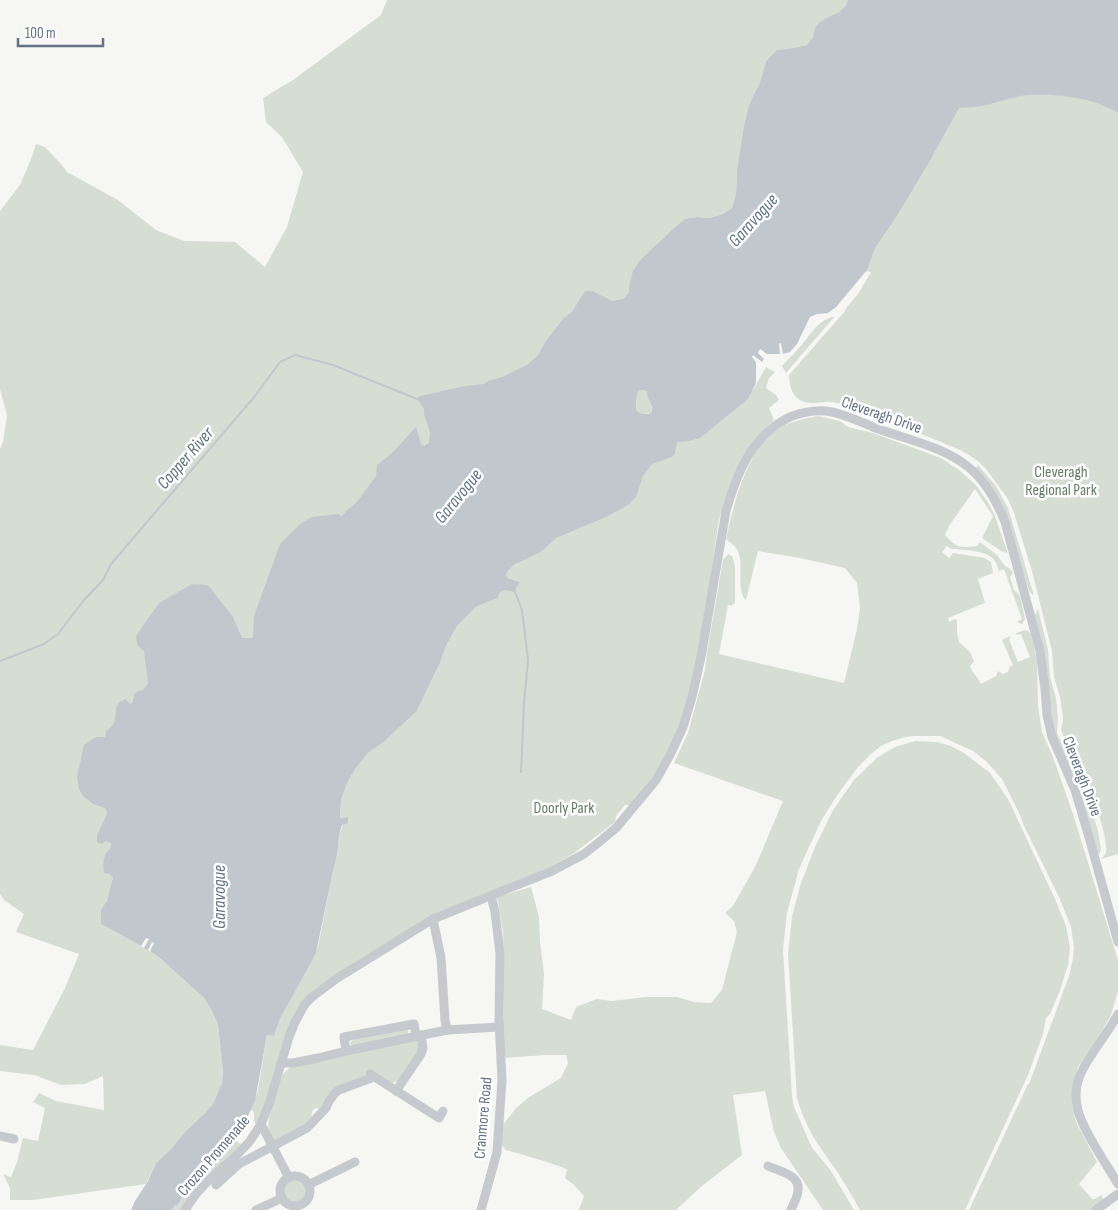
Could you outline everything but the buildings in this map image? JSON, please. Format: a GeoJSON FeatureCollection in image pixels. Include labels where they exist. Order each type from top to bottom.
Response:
{"type":"FeatureCollection","features":[{"type":"Feature","properties":{"kind":"street","name":"Cleveragh Drive"},"geometry":{"type":"LineString","coordinates":[[491,896],[552,871],[591,848],[616,828],[656,780],[683,727],[692,697],[726,511],[731,493],[742,468],[761,437],[777,424],[787,418],[800,414],[826,411],[849,417],[878,429],[919,442],[954,458],[968,466],[999,506],[1040,651],[1047,715],[1052,737],[1075,790],[1118,942]]}},
{"type":"Feature","properties":{"kind":"street"},"geometry":{"type":"LineString","coordinates":[[491,896],[496,912],[500,953],[499,1027],[447,1030],[296,1062],[281,1063],[295,1022],[305,1004],[312,997],[336,979],[433,919],[491,896]]}},
{"type":"Feature","properties":{"kind":"street"},"geometry":{"type":"LineString","coordinates":[[433,919],[441,958],[447,1030]]}},
{"type":"Feature","properties":{"kind":"street"},"geometry":{"type":"LineString","coordinates":[[1118,1014],[1082,1071],[1077,1085],[1076,1099],[1077,1110],[1085,1129],[1118,1184]]}},
{"type":"Feature","properties":{"kind":"street"},"geometry":{"type":"LineString","coordinates":[[346,1051],[344,1037],[414,1024],[423,1048],[396,1091]]}},
{"type":"Feature","properties":{"kind":"street","name":"Cranmore Road"},"geometry":{"type":"LineString","coordinates":[[481,1210],[497,1152],[502,1080],[499,1027]]}},
{"type":"Feature","properties":{"kind":"street","name":"Crozon Promenade"},"geometry":{"type":"LineString","coordinates":[[185,1210],[208,1180],[244,1147],[261,1124],[281,1063]]}},
{"type":"Feature","properties":{"kind":"street"},"geometry":{"type":"LineString","coordinates":[[216,1185],[239,1164],[307,1128],[339,1090],[372,1076],[439,1118],[443,1111]]}},
{"type":"Feature","properties":{"kind":"street"},"geometry":{"type":"LineString","coordinates":[[261,1124],[289,1178]]}},
{"type":"Feature","properties":{"kind":"street"},"geometry":{"type":"LineString","coordinates":[[0,1136],[14,1139]]}},
{"type":"Feature","properties":{"kind":"street"},"geometry":{"type":"LineString","coordinates":[[308,1185],[355,1162]]}},
{"type":"Feature","properties":{"kind":"street"},"geometry":{"type":"LineString","coordinates":[[768,1166],[792,1176],[796,1181],[798,1190],[791,1210]]}},
{"type":"Feature","properties":{"kind":"street"},"geometry":{"type":"LineString","coordinates":[[295,1176],[304,1180],[308,1185],[309,1196],[303,1207],[292,1206],[282,1198],[281,1186],[289,1178],[295,1176]]}},
{"type":"Feature","properties":{"kind":"street"},"geometry":{"type":"LineString","coordinates":[[1096,1210],[1115,1197]]}},
{"type":"Feature","properties":{"kind":"street"},"geometry":{"type":"LineString","coordinates":[[256,1210],[282,1198]]}},
{"type":"Feature","properties":{"kind":"green space"},"geometry":{"type":"Polygon","coordinates":[[[387,0],[848,0],[839,12],[830,16],[816,28],[813,37],[807,45],[778,50],[766,61],[760,82],[749,105],[744,125],[737,170],[736,194],[732,208],[723,214],[709,218],[698,217],[674,228],[640,260],[629,286],[629,292],[623,299],[105,808],[117,875],[101,924],[162,960],[204,998],[218,1025],[223,1070],[222,1083],[213,1104],[156,1163],[146,1184],[33,1200],[10,1200],[10,1188],[3,1174],[11,1177],[23,1138],[38,1141],[45,1108],[33,1102],[39,1093],[56,1101],[104,1110],[103,1076],[85,1084],[61,1085],[34,1075],[0,1071],[0,1045],[33,1050],[65,988],[79,954],[16,932],[24,914],[4,900],[0,894],[0,449],[3,442],[7,415],[0,389],[0,211],[20,185],[36,144],[45,147],[67,172],[118,200],[156,230],[184,241],[235,242],[265,267],[287,227],[303,172],[282,137],[266,122],[263,98],[293,80],[381,15],[387,0]]]}},
{"type":"Feature","properties":{"kind":"green space","name":"Cleveragh Regional Park"},"geometry":{"type":"Polygon","coordinates":[[[1118,80],[1118,854],[1101,859],[1106,852],[1103,828],[1097,809],[1088,794],[1061,730],[1063,718],[1060,697],[1054,677],[1052,651],[1032,571],[1008,499],[986,469],[969,455],[891,420],[886,424],[835,402],[811,403],[801,401],[792,390],[789,375],[845,311],[871,272],[866,271],[836,307],[941,104],[1118,80]]]}},
{"type":"Feature","properties":{"kind":"green space"},"geometry":{"type":"Polygon","coordinates":[[[835,316],[786,373],[782,366],[817,326],[824,320],[835,316]]]}},
{"type":"Feature","properties":{"kind":"green space","name":"Doorly Park"},"geometry":{"type":"Polygon","coordinates":[[[766,367],[775,372],[769,378],[766,388],[776,395],[779,400],[769,408],[774,420],[757,436],[748,450],[726,498],[719,519],[704,621],[693,678],[676,733],[653,776],[631,805],[625,805],[616,816],[615,822],[573,854],[552,866],[459,906],[308,996],[272,1082],[257,1125],[254,1122],[254,1112],[251,1110],[258,1090],[267,1035],[274,1036],[280,1019],[318,947],[337,856],[340,832],[347,818],[340,818],[341,800],[348,781],[356,768],[368,753],[384,742],[408,720],[433,678],[446,646],[457,626],[476,607],[498,598],[500,592],[520,582],[508,578],[506,575],[514,565],[526,559],[532,536],[753,390],[766,367]]]}},
{"type":"Feature","properties":{"kind":"green space"},"geometry":{"type":"Polygon","coordinates":[[[640,390],[647,392],[652,405],[651,413],[643,414],[637,411],[636,400],[640,390]]]}},
{"type":"Feature","properties":{"kind":"green space"},"geometry":{"type":"Polygon","coordinates":[[[818,416],[840,421],[848,427],[873,433],[941,458],[976,485],[995,516],[1007,553],[982,538],[993,516],[975,489],[949,526],[945,535],[956,545],[962,547],[977,546],[980,542],[997,555],[1013,573],[1010,577],[1014,590],[1020,596],[1025,619],[1022,624],[1017,622],[1022,619],[1004,569],[999,571],[993,558],[983,553],[951,549],[947,546],[942,552],[949,558],[953,553],[985,558],[991,562],[993,573],[978,579],[985,603],[948,618],[949,622],[954,619],[957,620],[959,642],[970,652],[974,661],[970,666],[981,684],[996,676],[998,671],[1003,674],[1008,672],[1010,666],[1013,665],[1002,640],[1010,636],[1009,639],[1018,662],[1030,657],[1021,634],[1017,635],[1016,633],[1025,630],[1031,634],[1037,661],[1038,706],[1042,732],[1073,814],[1118,960],[1118,991],[1111,1015],[1078,1067],[1072,1088],[1072,1105],[1076,1122],[1097,1162],[1079,1184],[1092,1199],[1101,1195],[1104,1200],[1091,1210],[969,1210],[1029,1084],[1069,976],[1074,947],[1071,927],[1059,897],[1002,779],[986,761],[973,751],[940,736],[914,736],[892,741],[881,746],[858,767],[821,821],[799,869],[787,913],[783,950],[794,1107],[812,1148],[831,1171],[854,1210],[823,1210],[781,1148],[774,1132],[765,1091],[733,1095],[742,1155],[703,1185],[676,1210],[579,1210],[584,1196],[565,1178],[567,1169],[506,1150],[501,1145],[503,1125],[516,1108],[529,1097],[561,1078],[568,1063],[566,1055],[506,1058],[502,1036],[504,1015],[503,932],[497,897],[531,887],[539,917],[544,974],[542,1009],[571,1020],[576,1007],[597,999],[612,1001],[646,997],[677,997],[694,1002],[711,1003],[722,990],[737,932],[734,921],[725,913],[733,906],[756,865],[783,801],[674,763],[688,733],[705,670],[723,560],[728,554],[732,556],[735,566],[735,603],[731,606],[728,605],[719,654],[844,683],[860,608],[857,583],[845,568],[758,551],[746,600],[740,585],[739,554],[735,547],[726,539],[743,479],[758,450],[767,439],[783,426],[818,416]]]}},
{"type":"Feature","properties":{"kind":"green space"},"geometry":{"type":"Polygon","coordinates":[[[978,465],[996,486],[1008,508],[1034,596],[1029,591],[1017,552],[975,470],[978,465]]]}},
{"type":"Feature","properties":{"kind":"green space"},"geometry":{"type":"Polygon","coordinates":[[[1038,609],[1048,650],[1050,677],[1056,698],[1057,733],[1091,808],[1101,849],[1098,854],[1070,767],[1056,738],[1051,713],[1044,650],[1035,615],[1038,609]]]}},
{"type":"Feature","properties":{"kind":"green space"},"geometry":{"type":"Polygon","coordinates":[[[915,741],[937,742],[951,746],[964,753],[990,773],[1008,799],[1055,899],[1066,926],[1070,948],[1068,965],[1059,993],[1050,1014],[1046,1018],[1043,1034],[1028,1075],[965,1210],[860,1210],[814,1138],[797,1098],[788,954],[792,917],[800,886],[815,847],[833,810],[854,780],[878,757],[895,747],[915,741]]]}},
{"type":"Feature","properties":{"kind":"green space"},"geometry":{"type":"Polygon","coordinates":[[[408,1029],[408,1034],[352,1046],[350,1043],[353,1040],[408,1029]]]}},
{"type":"Feature","properties":{"kind":"green space"},"geometry":{"type":"Polygon","coordinates":[[[413,1040],[419,1042],[421,1047],[399,1081],[391,1083],[367,1072],[365,1079],[339,1087],[325,1105],[321,1106],[320,1109],[316,1108],[314,1110],[312,1117],[304,1125],[276,1143],[272,1138],[269,1132],[270,1113],[281,1078],[290,1067],[413,1040]]]}},
{"type":"Feature","properties":{"kind":"green space"},"geometry":{"type":"Polygon","coordinates":[[[235,1139],[241,1145],[182,1210],[172,1210],[201,1174],[227,1150],[235,1139]]]}},
{"type":"Feature","properties":{"kind":"green space"},"geometry":{"type":"Polygon","coordinates":[[[295,1179],[304,1182],[307,1191],[304,1200],[295,1203],[286,1200],[283,1191],[286,1182],[295,1179]]]}},
{"type":"Feature","properties":{"kind":"water","name":"Garavogue"},"geometry":{"type":"Polygon","coordinates":[[[848,0],[1118,0],[1118,112],[1084,99],[1045,95],[1023,96],[983,106],[959,108],[898,214],[875,248],[867,270],[836,307],[828,313],[810,317],[797,344],[790,352],[783,354],[781,343],[779,344],[780,354],[767,354],[760,349],[758,353],[764,359],[762,362],[753,355],[752,357],[756,362],[756,383],[748,399],[700,438],[677,442],[675,453],[672,457],[652,464],[643,476],[636,497],[628,505],[606,517],[556,538],[542,551],[514,565],[506,575],[508,578],[520,582],[514,592],[505,590],[500,592],[498,598],[476,607],[457,626],[416,712],[384,742],[368,753],[348,781],[341,800],[340,818],[348,817],[348,823],[342,825],[340,832],[337,858],[332,873],[316,953],[280,1019],[274,1036],[267,1035],[255,1101],[245,1125],[226,1148],[227,1150],[201,1174],[172,1210],[131,1210],[156,1163],[213,1104],[222,1083],[223,1071],[218,1025],[204,998],[150,951],[154,943],[152,942],[148,950],[144,948],[149,939],[146,938],[141,946],[101,924],[101,910],[107,901],[113,878],[110,874],[104,873],[103,869],[104,858],[111,844],[107,841],[101,844],[97,842],[97,835],[107,814],[105,808],[93,804],[83,796],[79,789],[77,777],[84,745],[96,737],[105,737],[106,731],[114,722],[117,705],[120,701],[126,699],[130,704],[133,702],[134,694],[143,690],[148,683],[144,651],[137,645],[136,636],[159,603],[192,584],[208,585],[233,617],[242,638],[253,638],[254,616],[280,544],[300,524],[312,517],[338,514],[342,516],[356,503],[376,476],[377,465],[392,453],[416,427],[421,444],[424,446],[429,443],[430,433],[424,409],[417,399],[420,396],[465,386],[484,384],[527,365],[538,355],[563,319],[572,312],[585,291],[593,291],[612,301],[623,299],[629,292],[633,271],[640,260],[674,228],[685,219],[709,218],[723,214],[732,208],[736,194],[737,170],[744,125],[749,105],[760,82],[766,61],[777,50],[807,45],[820,22],[839,12],[848,0]],[[640,390],[638,394],[636,409],[640,413],[647,414],[651,413],[652,408],[647,392],[640,390]]]}},
{"type":"Feature","properties":{"kind":"waterway","name":"Copper River"},"geometry":{"type":"LineString","coordinates":[[0,661],[44,644],[58,634],[84,600],[103,580],[111,564],[255,396],[280,362],[295,355],[333,365],[417,399]]}},
{"type":"Feature","properties":{"kind":"waterway"},"geometry":{"type":"LineString","coordinates":[[514,589],[522,610],[528,660],[521,772]]}}]}
